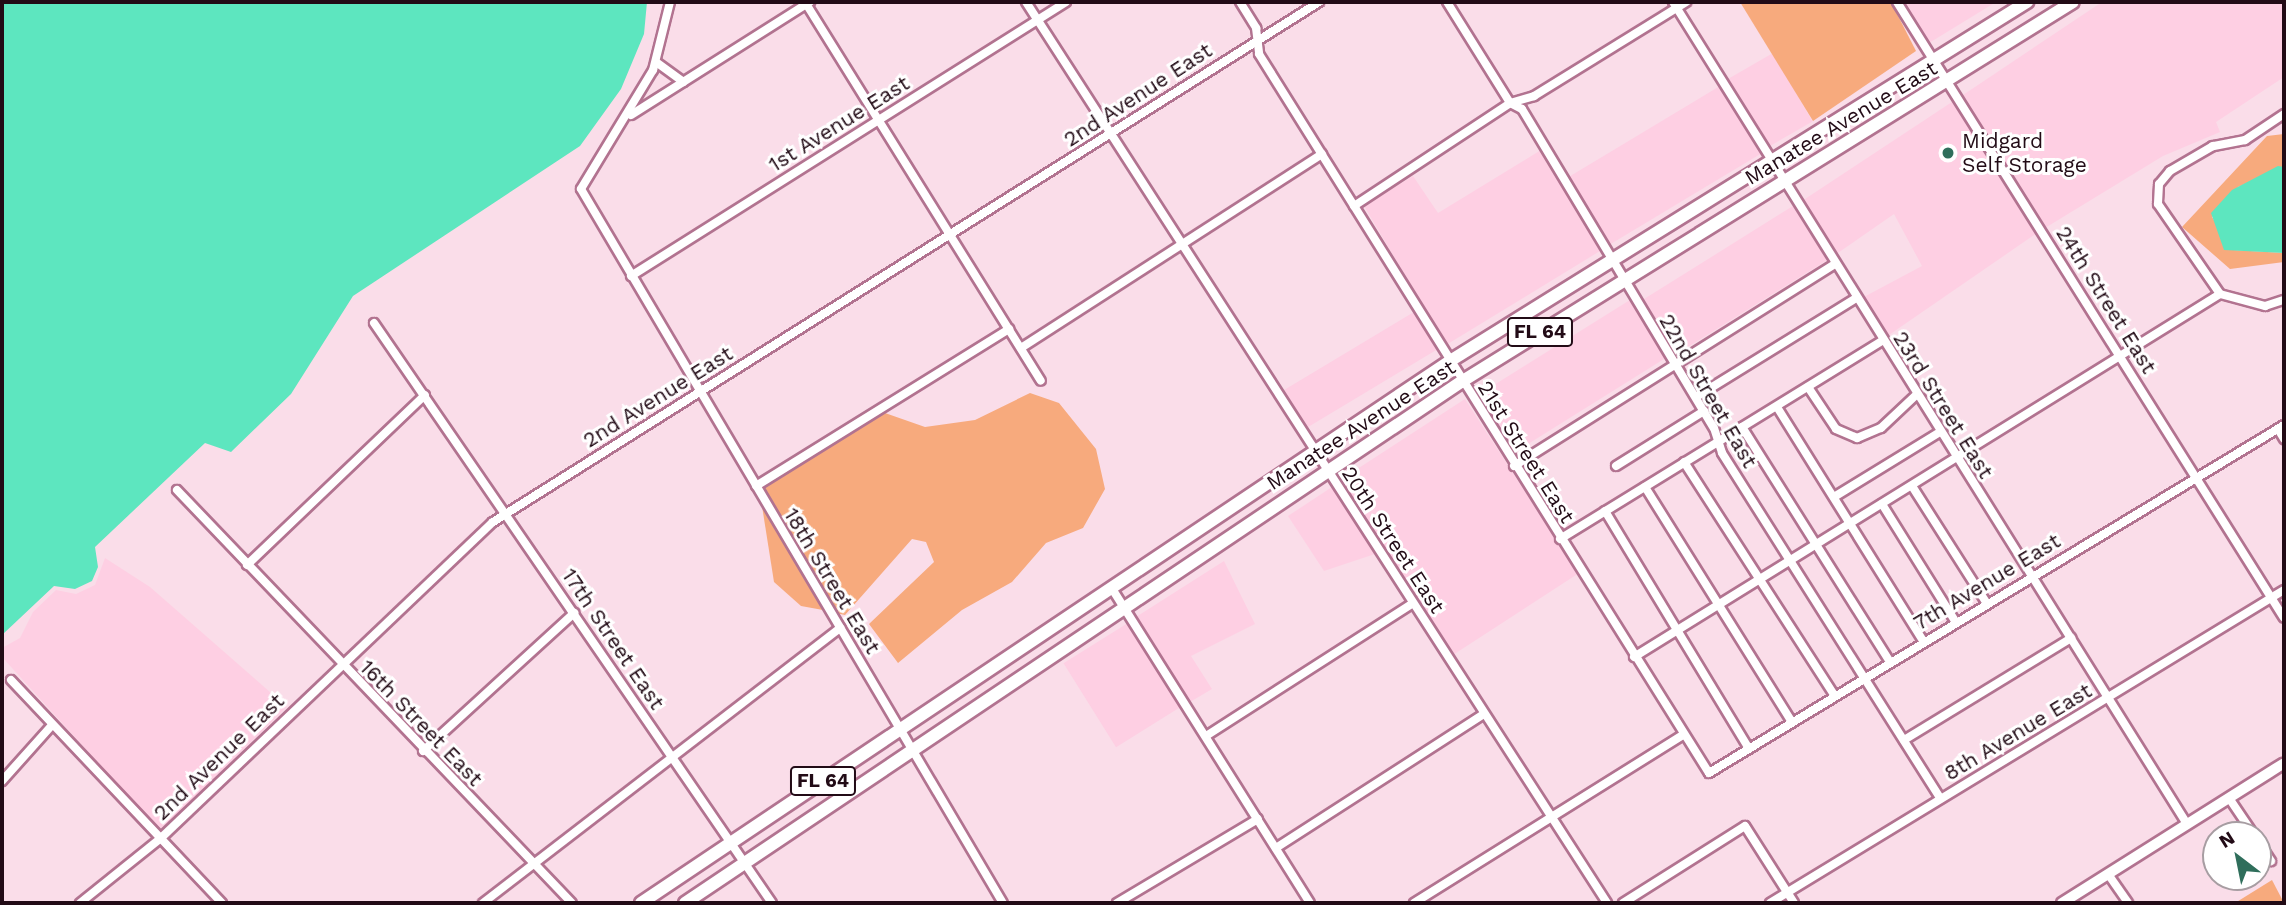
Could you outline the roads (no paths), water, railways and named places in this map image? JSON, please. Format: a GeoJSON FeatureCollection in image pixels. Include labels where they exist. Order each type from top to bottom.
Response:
{"type":"FeatureCollection","features":[{"type":"Feature","properties":{"kind":"main road","name":"Manatee Avenue East"},"geometry":{"type":"LineString","coordinates":[[641,903],[1450,361],[1610,258],[2027,2]]}},
{"type":"Feature","properties":{"kind":"main road","name":"Manatee Avenue East"},"geometry":{"type":"LineString","coordinates":[[685,903],[1461,382],[2073,2]]}},
{"type":"Feature","properties":{"kind":"street"},"geometry":{"type":"LineString","coordinates":[[628,117],[656,61],[670,2]]}},
{"type":"Feature","properties":{"kind":"street","name":"20th Street East"},"geometry":{"type":"LineString","coordinates":[[1026,2],[1607,903]]}},
{"type":"Feature","properties":{"kind":"street","name":"1st Avenue East"},"geometry":{"type":"LineString","coordinates":[[631,276],[1066,2]]}},
{"type":"Feature","properties":{"kind":"street","name":"21st Street East"},"geometry":{"type":"LineString","coordinates":[[1240,2],[1257,39],[1259,54],[1461,382],[1709,773]]}},
{"type":"Feature","properties":{"kind":"street","name":"2nd Avenue East"},"geometry":{"type":"LineString","coordinates":[[80,903],[161,838],[341,665],[506,514],[1318,2]]}},
{"type":"Feature","properties":{"kind":"street","name":"22nd Street East"},"geometry":{"type":"LineString","coordinates":[[1447,2],[1510,103],[1522,109],[1696,397],[1718,441],[1941,799]]}},
{"type":"Feature","properties":{"kind":"street"},"geometry":{"type":"LineString","coordinates":[[1354,206],[1510,103],[1534,96],[1675,5],[1686,2]]}},
{"type":"Feature","properties":{"kind":"street","name":"24th Street East"},"geometry":{"type":"LineString","coordinates":[[1897,2],[2284,618]]}},
{"type":"Feature","properties":{"kind":"street"},"geometry":{"type":"LineString","coordinates":[[628,117],[807,3],[1041,381]]}},
{"type":"Feature","properties":{"kind":"street","name":"23rd Street East"},"geometry":{"type":"LineString","coordinates":[[1675,5],[1956,459],[2187,824]]}},
{"type":"Feature","properties":{"kind":"street"},"geometry":{"type":"LineString","coordinates":[[656,61],[684,82]]}},
{"type":"Feature","properties":{"kind":"street"},"geometry":{"type":"LineString","coordinates":[[2284,114],[2245,140],[2213,146],[2159,184],[2158,204],[2220,294],[2265,306],[2284,300]]}},
{"type":"Feature","properties":{"kind":"street","name":"18th Street East"},"geometry":{"type":"LineString","coordinates":[[628,117],[581,185],[698,392],[1003,903]]}},
{"type":"Feature","properties":{"kind":"street"},"geometry":{"type":"LineString","coordinates":[[1021,348],[1322,154]]}},
{"type":"Feature","properties":{"kind":"street"},"geometry":{"type":"LineString","coordinates":[[1514,466],[1835,264]]}},
{"type":"Feature","properties":{"kind":"street"},"geometry":{"type":"LineString","coordinates":[[1634,656],[2220,294]]}},
{"type":"Feature","properties":{"kind":"street"},"geometry":{"type":"LineString","coordinates":[[1696,397],[1856,298]]}},
{"type":"Feature","properties":{"kind":"street","name":"17th Street East"},"geometry":{"type":"LineString","coordinates":[[374,323],[772,903]]}},
{"type":"Feature","properties":{"kind":"street"},"geometry":{"type":"LineString","coordinates":[[756,486],[1009,329]]}},
{"type":"Feature","properties":{"kind":"street"},"geometry":{"type":"LineString","coordinates":[[1560,539],[1882,340]]}},
{"type":"Feature","properties":{"kind":"street"},"geometry":{"type":"LineString","coordinates":[[1808,387],[1836,429],[1857,438],[1881,428],[1916,395]]}},
{"type":"Feature","properties":{"kind":"street"},"geometry":{"type":"LineString","coordinates":[[247,565],[425,395]]}},
{"type":"Feature","properties":{"kind":"street"},"geometry":{"type":"LineString","coordinates":[[1777,407],[1923,641]]}},
{"type":"Feature","properties":{"kind":"street"},"geometry":{"type":"LineString","coordinates":[[1616,466],[1704,411]]}},
{"type":"Feature","properties":{"kind":"street"},"geometry":{"type":"LineString","coordinates":[[1742,427],[1890,662]]}},
{"type":"Feature","properties":{"kind":"street"},"geometry":{"type":"LineString","coordinates":[[2281,427],[2284,439]]}},
{"type":"Feature","properties":{"kind":"street","name":"7th Avenue East"},"geometry":{"type":"LineString","coordinates":[[1709,773],[1986,602],[2281,427]]}},
{"type":"Feature","properties":{"kind":"street"},"geometry":{"type":"LineString","coordinates":[[1834,497],[1940,432]]}},
{"type":"Feature","properties":{"kind":"street"},"geometry":{"type":"LineString","coordinates":[[1684,462],[1835,696]]}},
{"type":"Feature","properties":{"kind":"street"},"geometry":{"type":"LineString","coordinates":[[1912,486],[1986,602]]}},
{"type":"Feature","properties":{"kind":"street"},"geometry":{"type":"LineString","coordinates":[[1645,487],[1791,722]]}},
{"type":"Feature","properties":{"kind":"street","name":"16th Street East"},"geometry":{"type":"LineString","coordinates":[[177,490],[423,751],[572,903]]}},
{"type":"Feature","properties":{"kind":"street"},"geometry":{"type":"LineString","coordinates":[[1882,504],[1955,621]]}},
{"type":"Feature","properties":{"kind":"street"},"geometry":{"type":"LineString","coordinates":[[1605,512],[1749,748]]}},
{"type":"Feature","properties":{"kind":"street"},"geometry":{"type":"LineString","coordinates":[[1111,587],[1310,903]]}},
{"type":"Feature","properties":{"kind":"street","name":"8th Avenue East"},"geometry":{"type":"LineString","coordinates":[[1770,903],[2284,590]]}},
{"type":"Feature","properties":{"kind":"street"},"geometry":{"type":"LineString","coordinates":[[1206,736],[1413,603]]}},
{"type":"Feature","properties":{"kind":"street"},"geometry":{"type":"LineString","coordinates":[[423,751],[574,613]]}},
{"type":"Feature","properties":{"kind":"street"},"geometry":{"type":"LineString","coordinates":[[483,903],[531,861],[840,628]]}},
{"type":"Feature","properties":{"kind":"street"},"geometry":{"type":"LineString","coordinates":[[1904,740],[2071,638]]}},
{"type":"Feature","properties":{"kind":"street"},"geometry":{"type":"LineString","coordinates":[[11,680],[222,903]]}},
{"type":"Feature","properties":{"kind":"street"},"geometry":{"type":"LineString","coordinates":[[1276,848],[1484,713]]}},
{"type":"Feature","properties":{"kind":"street"},"geometry":{"type":"LineString","coordinates":[[2,781],[52,725]]}},
{"type":"Feature","properties":{"kind":"street"},"geometry":{"type":"LineString","coordinates":[[1414,903],[1684,735]]}},
{"type":"Feature","properties":{"kind":"street"},"geometry":{"type":"LineString","coordinates":[[2062,903],[2284,763]]}},
{"type":"Feature","properties":{"kind":"street"},"geometry":{"type":"LineString","coordinates":[[2229,797],[2245,821]]}},
{"type":"Feature","properties":{"kind":"street"},"geometry":{"type":"LineString","coordinates":[[1117,903],[1258,818]]}},
{"type":"Feature","properties":{"kind":"street"},"geometry":{"type":"LineString","coordinates":[[1623,903],[1745,826],[1794,903]]}},
{"type":"Feature","properties":{"kind":"street"},"geometry":{"type":"LineString","coordinates":[[2108,874],[2128,903]]}},
{"type":"Feature","properties":{"kind":"place","name":"Midgard Self Storage"},"geometry":{"type":"Point","coordinates":[1948,153]}}]}
